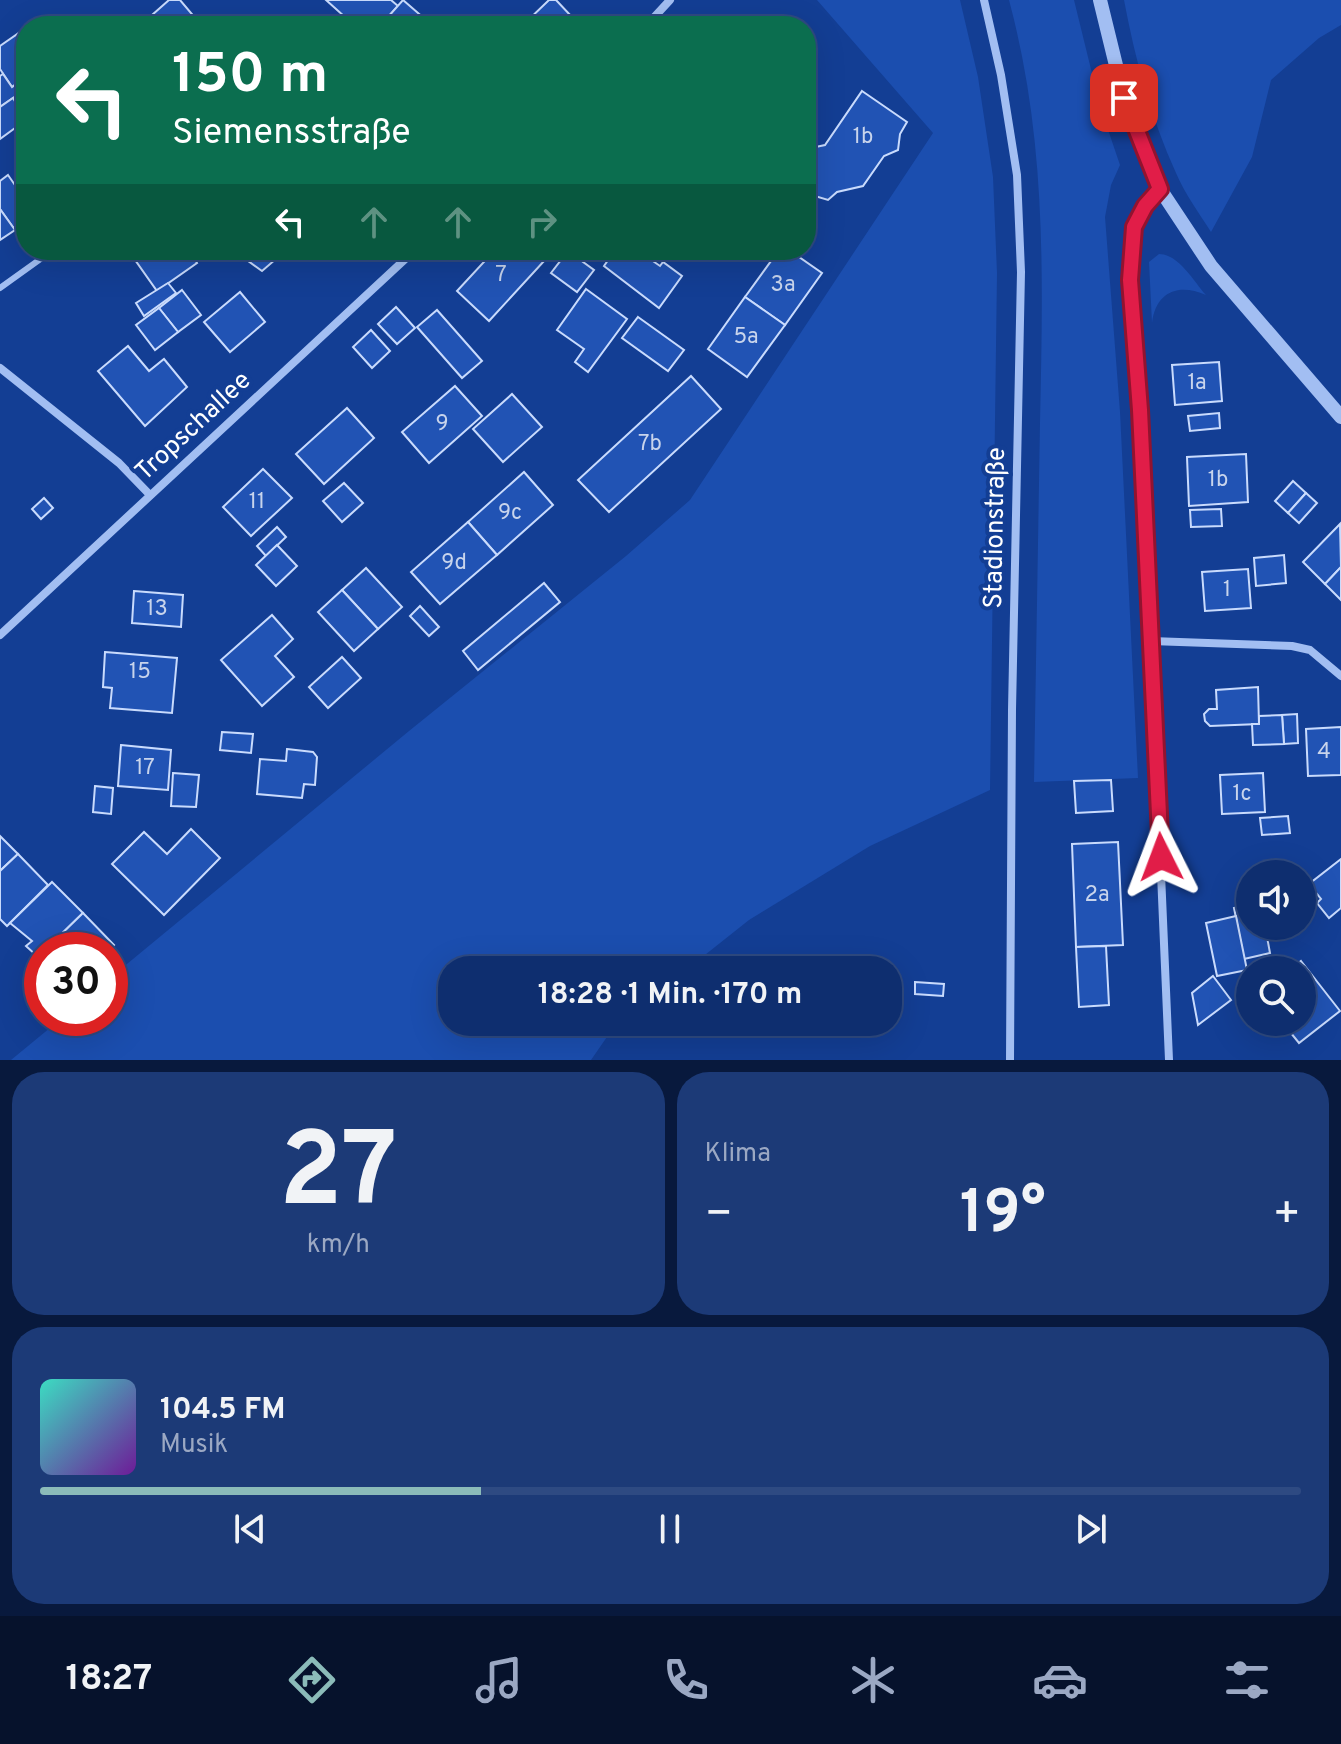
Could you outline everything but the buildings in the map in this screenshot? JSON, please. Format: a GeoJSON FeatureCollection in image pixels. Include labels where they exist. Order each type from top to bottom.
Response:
{"type":"FeatureCollection","features":[{"type":"Feature","properties":{"kind":"street"},"geometry":{"type":"LineString","coordinates":[[655,16],[670,0]]}},
{"type":"Feature","properties":{"kind":"street","name":"Stadionstraße"},"geometry":{"type":"LineString","coordinates":[[984,0],[1001,75],[1017,175],[1021,272],[1012,710],[1010,1060]]}},
{"type":"Feature","properties":{"kind":"street"},"geometry":{"type":"LineString","coordinates":[[1100,0],[1124,98],[1160,189],[1211,266],[1341,417]]}},
{"type":"Feature","properties":{"kind":"street"},"geometry":{"type":"LineString","coordinates":[[1160,189],[1145,206],[1134,227],[1130,280],[1151,641],[1169,1060]]}},
{"type":"Feature","properties":{"kind":"street","name":"Tropschallee"},"geometry":{"type":"LineString","coordinates":[[0,635],[404,260]]}},
{"type":"Feature","properties":{"kind":"street"},"geometry":{"type":"LineString","coordinates":[[0,368],[119,463],[150,495]]}},
{"type":"Feature","properties":{"kind":"street"},"geometry":{"type":"LineString","coordinates":[[1151,641],[1292,646],[1310,650],[1341,676]]}},
{"type":"Feature","properties":{"kind":"lane"},"geometry":{"type":"LineString","coordinates":[[0,288],[39,260]]}},
{"type":"Feature","properties":{"kind":"shaded area"},"geometry":{"type":"Polygon","coordinates":[[[817,0],[960,0],[978,77],[993,177],[997,273],[990,790],[870,846],[749,920],[704,956],[438,956],[438,1036],[608,1036],[591,1060],[11,1060],[40,1036],[128,1036],[128,963],[626,556],[690,500],[933,133],[817,0]]]}},
{"type":"Feature","properties":{"kind":"shaded area"},"geometry":{"type":"Polygon","coordinates":[[[1009,0],[1074,0],[1100,106],[1120,165],[1111,185],[1105,217],[1120,412],[1138,778],[1034,782],[1042,263],[1030,106],[1009,0]]]}},
{"type":"Feature","properties":{"kind":"shaded area"},"geometry":{"type":"Polygon","coordinates":[[[1124,0],[1341,0],[1341,25],[1319,38],[1271,80],[1252,157],[1211,232],[1180,181],[1151,110],[1124,0]]]}},
{"type":"Feature","properties":{"kind":"shaded area"},"geometry":{"type":"Polygon","coordinates":[[[1159,254],[1173,259],[1186,270],[1206,295],[1187,290],[1170,292],[1158,303],[1152,323],[1149,262],[1159,254]]]}},
{"type":"Feature","properties":{"kind":"route"},"geometry":{"type":"LineString","coordinates":[[1124,98],[1160,189],[1145,206],[1134,227],[1130,280],[1140,410],[1161,857]]}}]}
